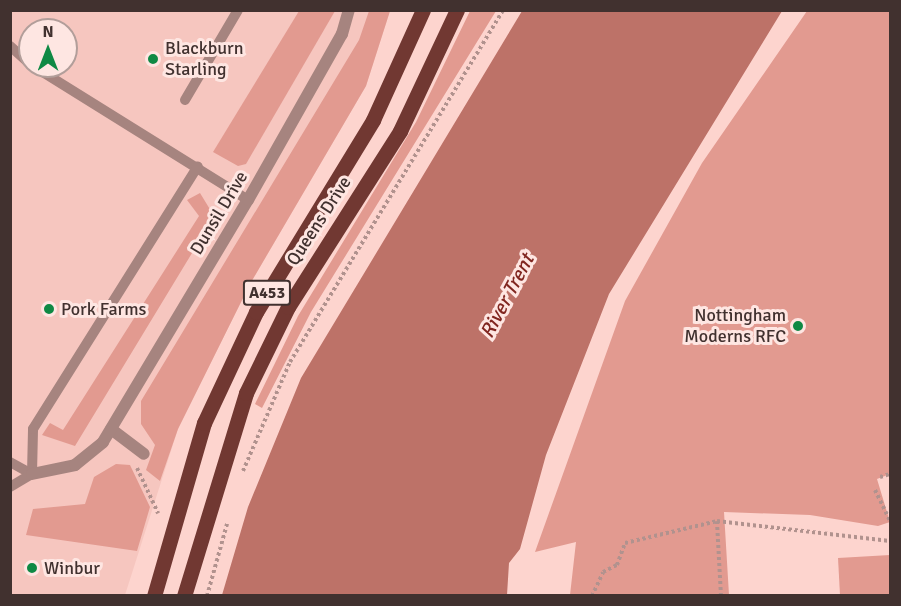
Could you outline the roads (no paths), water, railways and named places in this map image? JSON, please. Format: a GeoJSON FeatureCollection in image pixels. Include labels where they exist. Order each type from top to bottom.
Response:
{"type":"FeatureCollection","features":[{"type":"Feature","properties":{"kind":"main road","name":"Queens Drive"},"geometry":{"type":"LineString","coordinates":[[154,596],[204,423],[234,357],[297,239],[373,120],[423,10]]}},
{"type":"Feature","properties":{"kind":"main road","name":"Queens Drive"},"geometry":{"type":"LineString","coordinates":[[184,596],[246,393],[288,307],[400,130],[457,10]]}},
{"type":"Feature","properties":{"kind":"street","name":"Dunsil Drive"},"geometry":{"type":"LineString","coordinates":[[32,474],[88,459],[111,429],[248,200],[342,34],[349,10]]}},
{"type":"Feature","properties":{"kind":"street"},"geometry":{"type":"LineString","coordinates":[[111,429],[144,454]]}},
{"type":"Feature","properties":{"kind":"lane"},"geometry":{"type":"LineString","coordinates":[[185,100],[238,10]]}},
{"type":"Feature","properties":{"kind":"lane"},"geometry":{"type":"LineString","coordinates":[[52,78],[198,166],[248,200]]}},
{"type":"Feature","properties":{"kind":"lane"},"geometry":{"type":"LineString","coordinates":[[32,474],[33,429],[198,166]]}},
{"type":"Feature","properties":{"kind":"lane"},"geometry":{"type":"LineString","coordinates":[[10,462],[32,474]]}},
{"type":"Feature","properties":{"kind":"lane"},"geometry":{"type":"LineString","coordinates":[[10,487],[32,474]]}},
{"type":"Feature","properties":{"kind":"water","name":"River Trent"},"geometry":{"type":"Polygon","coordinates":[[[522,11],[782,11],[609,294],[546,455],[520,549],[509,563],[507,595],[222,595],[248,507],[301,378],[522,11]]]}},
{"type":"Feature","properties":{"kind":"place","name":"Blackburn Starling"},"geometry":{"type":"Point","coordinates":[153,59]}},
{"type":"Feature","properties":{"kind":"place","name":"Pork Farms"},"geometry":{"type":"Point","coordinates":[49,309]}},
{"type":"Feature","properties":{"kind":"place","name":"Nottingham Moderns RFC"},"geometry":{"type":"Point","coordinates":[798,326]}},
{"type":"Feature","properties":{"kind":"place","name":"Winbur"},"geometry":{"type":"Point","coordinates":[32,568]}}]}
